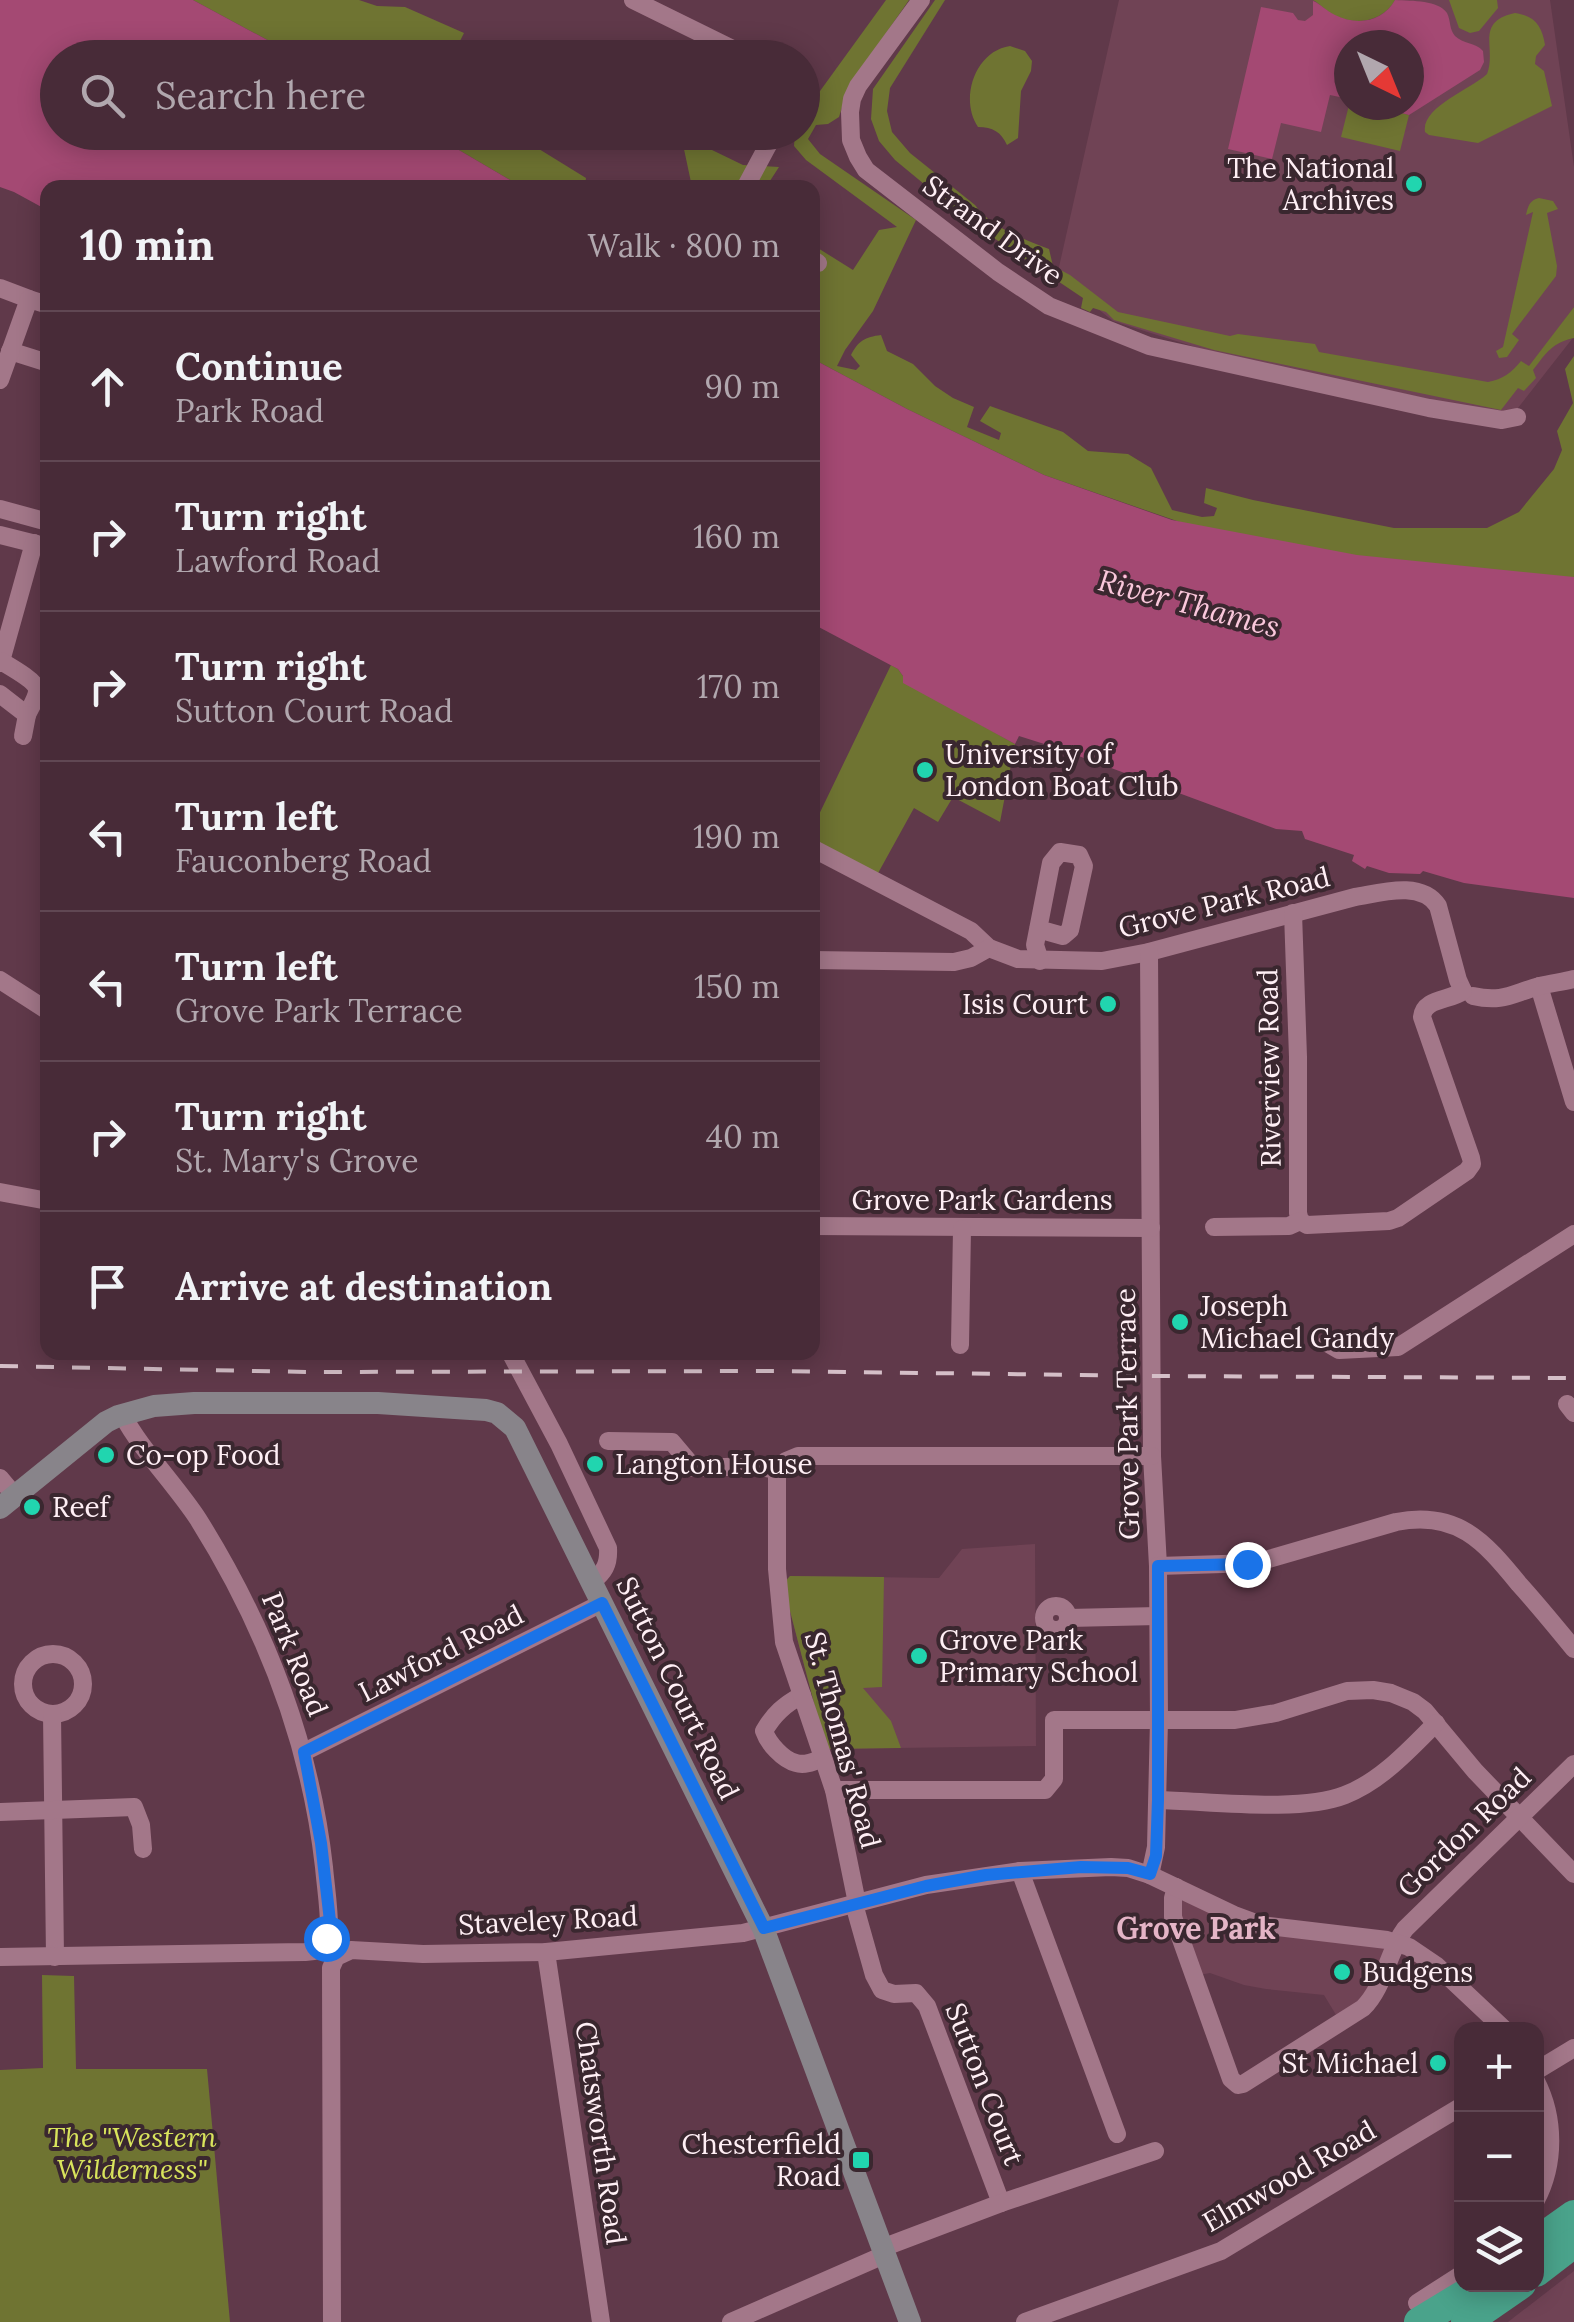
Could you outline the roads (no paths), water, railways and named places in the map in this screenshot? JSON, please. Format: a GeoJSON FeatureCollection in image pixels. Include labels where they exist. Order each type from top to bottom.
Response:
{"type":"FeatureCollection","features":[{"type":"Feature","properties":{"kind":"highway"},"geometry":{"type":"LineString","coordinates":[[1544,2236],[1574,2214]]}},
{"type":"Feature","properties":{"kind":"highway"},"geometry":{"type":"LineString","coordinates":[[1544,2266],[1574,2243]]}},
{"type":"Feature","properties":{"kind":"highway"},"geometry":{"type":"LineString","coordinates":[[1418,2312],[1464,2292]]}},
{"type":"Feature","properties":{"kind":"highway"},"geometry":{"type":"LineString","coordinates":[[1466,2322],[1509,2292]]}},
{"type":"Feature","properties":{"kind":"street"},"geometry":{"type":"LineString","coordinates":[[633,0],[714,40]]}},
{"type":"Feature","properties":{"kind":"street","name":"Strand Drive"},"geometry":{"type":"LineString","coordinates":[[921,0],[858,86],[850,112],[850,140],[878,181],[998,272],[1049,306],[1149,346],[1428,408],[1502,420],[1517,417]]}},
{"type":"Feature","properties":{"kind":"street"},"geometry":{"type":"LineString","coordinates":[[749,180],[765,150]]}},
{"type":"Feature","properties":{"kind":"street"},"geometry":{"type":"LineString","coordinates":[[0,288],[38,302],[10,352],[0,380]]}},
{"type":"Feature","properties":{"kind":"street"},"geometry":{"type":"LineString","coordinates":[[10,352],[40,361]]}},
{"type":"Feature","properties":{"kind":"street"},"geometry":{"type":"LineString","coordinates":[[0,509],[40,520]]}},
{"type":"Feature","properties":{"kind":"street"},"geometry":{"type":"LineString","coordinates":[[0,535],[40,545]]}},
{"type":"Feature","properties":{"kind":"street"},"geometry":{"type":"LineString","coordinates":[[23,736],[36,687],[0,662],[40,548]]}},
{"type":"Feature","properties":{"kind":"street"},"geometry":{"type":"LineString","coordinates":[[0,694],[27,715]]}},
{"type":"Feature","properties":{"kind":"street"},"geometry":{"type":"LineString","coordinates":[[820,852],[971,931],[989,948],[954,962],[820,960]]}},
{"type":"Feature","properties":{"kind":"street","name":"Grove Park Road"},"geometry":{"type":"LineString","coordinates":[[989,948],[1012,958],[1102,961],[1373,894],[1411,891],[1428,894],[1435,900],[1458,980],[1468,994]]}},
{"type":"Feature","properties":{"kind":"street","name":"Riverview Road"},"geometry":{"type":"LineString","coordinates":[[1293,913],[1300,1221]]}},
{"type":"Feature","properties":{"kind":"street"},"geometry":{"type":"LineString","coordinates":[[1038,930],[1035,944],[1040,961]]}},
{"type":"Feature","properties":{"kind":"street","name":"Grove Park Terrace"},"geometry":{"type":"LineString","coordinates":[[1149,952],[1152,1456],[1158,1566],[1158,1800],[1156,1856],[1150,1874]]}},
{"type":"Feature","properties":{"kind":"street"},"geometry":{"type":"LineString","coordinates":[[0,980],[40,1007]]}},
{"type":"Feature","properties":{"kind":"street"},"geometry":{"type":"LineString","coordinates":[[1214,1227],[1289,1226],[1300,1221],[1307,1225],[1389,1222],[1398,1218],[1470,1168],[1471,1158],[1422,1016],[1424,1006],[1468,994],[1489,1000],[1520,995],[1538,986],[1574,980]]}},
{"type":"Feature","properties":{"kind":"street"},"geometry":{"type":"LineString","coordinates":[[1538,986],[1574,1102]]}},
{"type":"Feature","properties":{"kind":"street"},"geometry":{"type":"LineString","coordinates":[[0,1192],[40,1200]]}},
{"type":"Feature","properties":{"kind":"street","name":"Grove Park Gardens"},"geometry":{"type":"LineString","coordinates":[[820,1226],[1151,1228]]}},
{"type":"Feature","properties":{"kind":"street"},"geometry":{"type":"LineString","coordinates":[[960,1345],[962,1229]]}},
{"type":"Feature","properties":{"kind":"street"},"geometry":{"type":"LineString","coordinates":[[1327,1343],[1340,1350],[1398,1348],[1574,1234]]}},
{"type":"Feature","properties":{"kind":"street"},"geometry":{"type":"LineString","coordinates":[[514,1360],[608,1548],[607,1566],[597,1592]]}},
{"type":"Feature","properties":{"kind":"street","name":"Sutton Court Road"},"geometry":{"type":"LineString","coordinates":[[5,1494],[106,1422],[154,1406],[194,1402],[378,1403],[486,1410],[515,1428],[764,1928],[910,2322]]}},
{"type":"Feature","properties":{"kind":"street","name":"Park Road"},"geometry":{"type":"LineString","coordinates":[[122,1414],[190,1506],[247,1604],[304,1752],[330,1921],[332,2322]]}},
{"type":"Feature","properties":{"kind":"street"},"geometry":{"type":"LineString","coordinates":[[608,1441],[672,1442],[694,1468],[754,1466],[777,1470],[798,1456],[1152,1456]]}},
{"type":"Feature","properties":{"kind":"street","name":"St. Thomas' Road"},"geometry":{"type":"LineString","coordinates":[[777,1470],[777,1569],[784,1642],[834,1790],[856,1904]]}},
{"type":"Feature","properties":{"kind":"street"},"geometry":{"type":"LineString","coordinates":[[1158,1566],[1247,1564],[1396,1522],[1440,1521],[1460,1528],[1486,1545],[1574,1649]]}},
{"type":"Feature","properties":{"kind":"street","name":"Lawford Road"},"geometry":{"type":"LineString","coordinates":[[304,1752],[597,1592]]}},
{"type":"Feature","properties":{"kind":"street"},"geometry":{"type":"LineString","coordinates":[[1068,1618],[1158,1616]]}},
{"type":"Feature","properties":{"kind":"street"},"geometry":{"type":"LineString","coordinates":[[834,1790],[1045,1790],[1054,1779],[1054,1720],[1219,1721],[1276,1713],[1365,1690],[1391,1693],[1419,1706],[1574,1874]]}},
{"type":"Feature","properties":{"kind":"street"},"geometry":{"type":"LineString","coordinates":[[802,1695],[783,1706],[764,1732],[768,1742],[795,1764],[823,1758]]}},
{"type":"Feature","properties":{"kind":"street"},"geometry":{"type":"LineString","coordinates":[[52,1714],[56,1956]]}},
{"type":"Feature","properties":{"kind":"street"},"geometry":{"type":"LineString","coordinates":[[1158,1800],[1287,1804],[1335,1798],[1364,1786],[1436,1723]]}},
{"type":"Feature","properties":{"kind":"street","name":"Gordon Road"},"geometry":{"type":"LineString","coordinates":[[1176,1887],[1173,1917],[1231,2080],[1238,2085],[1363,2008],[1405,1929],[1574,1764]]}},
{"type":"Feature","properties":{"kind":"street"},"geometry":{"type":"LineString","coordinates":[[0,1812],[134,1807],[144,1850]]}},
{"type":"Feature","properties":{"kind":"street","name":"Staveley Road"},"geometry":{"type":"LineString","coordinates":[[0,1957],[314,1950],[422,1954],[546,1952],[743,1932],[926,1886],[1020,1871],[1111,1867],[1150,1874],[1261,1925],[1396,1942]]}},
{"type":"Feature","properties":{"kind":"street"},"geometry":{"type":"LineString","coordinates":[[1020,1871],[1117,2134]]}},
{"type":"Feature","properties":{"kind":"street","name":"Sutton Court"},"geometry":{"type":"LineString","coordinates":[[856,1904],[874,1976],[882,1990],[916,1993],[927,2006],[1001,2203]]}},
{"type":"Feature","properties":{"kind":"street"},"geometry":{"type":"LineString","coordinates":[[1396,1942],[1409,1946],[1437,1966],[1496,2022]]}},
{"type":"Feature","properties":{"kind":"street","name":"Chatsworth Road"},"geometry":{"type":"LineString","coordinates":[[546,1952],[602,2322]]}},
{"type":"Feature","properties":{"kind":"street"},"geometry":{"type":"LineString","coordinates":[[1544,2066],[1574,2048]]}},
{"type":"Feature","properties":{"kind":"street"},"geometry":{"type":"LineString","coordinates":[[1544,2098],[1551,2144],[1544,2182]]}},
{"type":"Feature","properties":{"kind":"street","name":"Elmwood Road"},"geometry":{"type":"LineString","coordinates":[[1025,2322],[1220,2251],[1454,2111]]}},
{"type":"Feature","properties":{"kind":"street"},"geometry":{"type":"LineString","coordinates":[[731,2322],[1001,2203],[1155,2151]]}},
{"type":"Feature","properties":{"kind":"street"},"geometry":{"type":"LineString","coordinates":[[1418,2312],[1454,2281]]}},
{"type":"Feature","properties":{"kind":"water"},"geometry":{"type":"Polygon","coordinates":[[[0,0],[193,0],[267,40],[40,40],[40,150],[459,150],[510,180],[40,180],[40,206],[0,187],[0,0]]]}},
{"type":"Feature","properties":{"kind":"water"},"geometry":{"type":"Polygon","coordinates":[[[1395,0],[1424,2],[1443,9],[1455,36],[1483,51],[1480,70],[1424,105],[1424,30],[1334,30],[1334,96],[1330,95],[1321,132],[1281,123],[1272,159],[1228,149],[1261,7],[1293,13],[1298,20],[1305,21],[1313,15],[1313,1],[1335,15],[1360,21],[1377,17],[1395,0]]]}},
{"type":"Feature","properties":{"kind":"water","name":"River Thames"},"geometry":{"type":"Polygon","coordinates":[[[820,363],[1044,475],[1172,520],[1357,555],[1574,577],[1574,898],[1464,883],[1423,871],[1389,873],[1367,866],[1365,869],[1352,861],[1354,855],[1305,839],[1302,831],[1276,829],[1019,736],[1015,744],[903,683],[898,669],[820,628],[820,363]]]}},
{"type":"Feature","properties":{"kind":"railway"},"geometry":{"type":"LineString","coordinates":[[0,1366],[308,1372],[775,1371],[1574,1378]]}},
{"type":"Feature","properties":{"kind":"place","name":"The National Archives"},"geometry":{"type":"Point","coordinates":[1414,184]}},
{"type":"Feature","properties":{"kind":"place","name":"University of London Boat Club"},"geometry":{"type":"Point","coordinates":[925,770]}},
{"type":"Feature","properties":{"kind":"place","name":"Isis Court"},"geometry":{"type":"Point","coordinates":[1108,1004]}},
{"type":"Feature","properties":{"kind":"place","name":"Joseph Michael Gandy"},"geometry":{"type":"Point","coordinates":[1180,1322]}},
{"type":"Feature","properties":{"kind":"place","name":"Co-op Food"},"geometry":{"type":"Point","coordinates":[106,1455]}},
{"type":"Feature","properties":{"kind":"place","name":"Langton House"},"geometry":{"type":"Point","coordinates":[595,1464]}},
{"type":"Feature","properties":{"kind":"place","name":"Reef"},"geometry":{"type":"Point","coordinates":[32,1507]}},
{"type":"Feature","properties":{"kind":"place","name":"Grove Park Primary School"},"geometry":{"type":"Point","coordinates":[919,1656]}},
{"type":"Feature","properties":{"kind":"place","name":"Budgens"},"geometry":{"type":"Point","coordinates":[1342,1972]}},
{"type":"Feature","properties":{"kind":"place","name":"St Michael"},"geometry":{"type":"Point","coordinates":[1438,2063]}},
{"type":"Feature","properties":{"kind":"place","name":"Chesterfield Road"},"geometry":{"type":"Point","coordinates":[861,2160]}},
{"type":"Feature","properties":{"kind":"district","name":"Grove Park"},"geometry":{"type":"Point","coordinates":[1196,1928]}},
{"type":"Feature","properties":{"kind":"park label","name":"The \"Western Wilderness\""},"geometry":{"type":"Point","coordinates":[132,2153]}}]}
